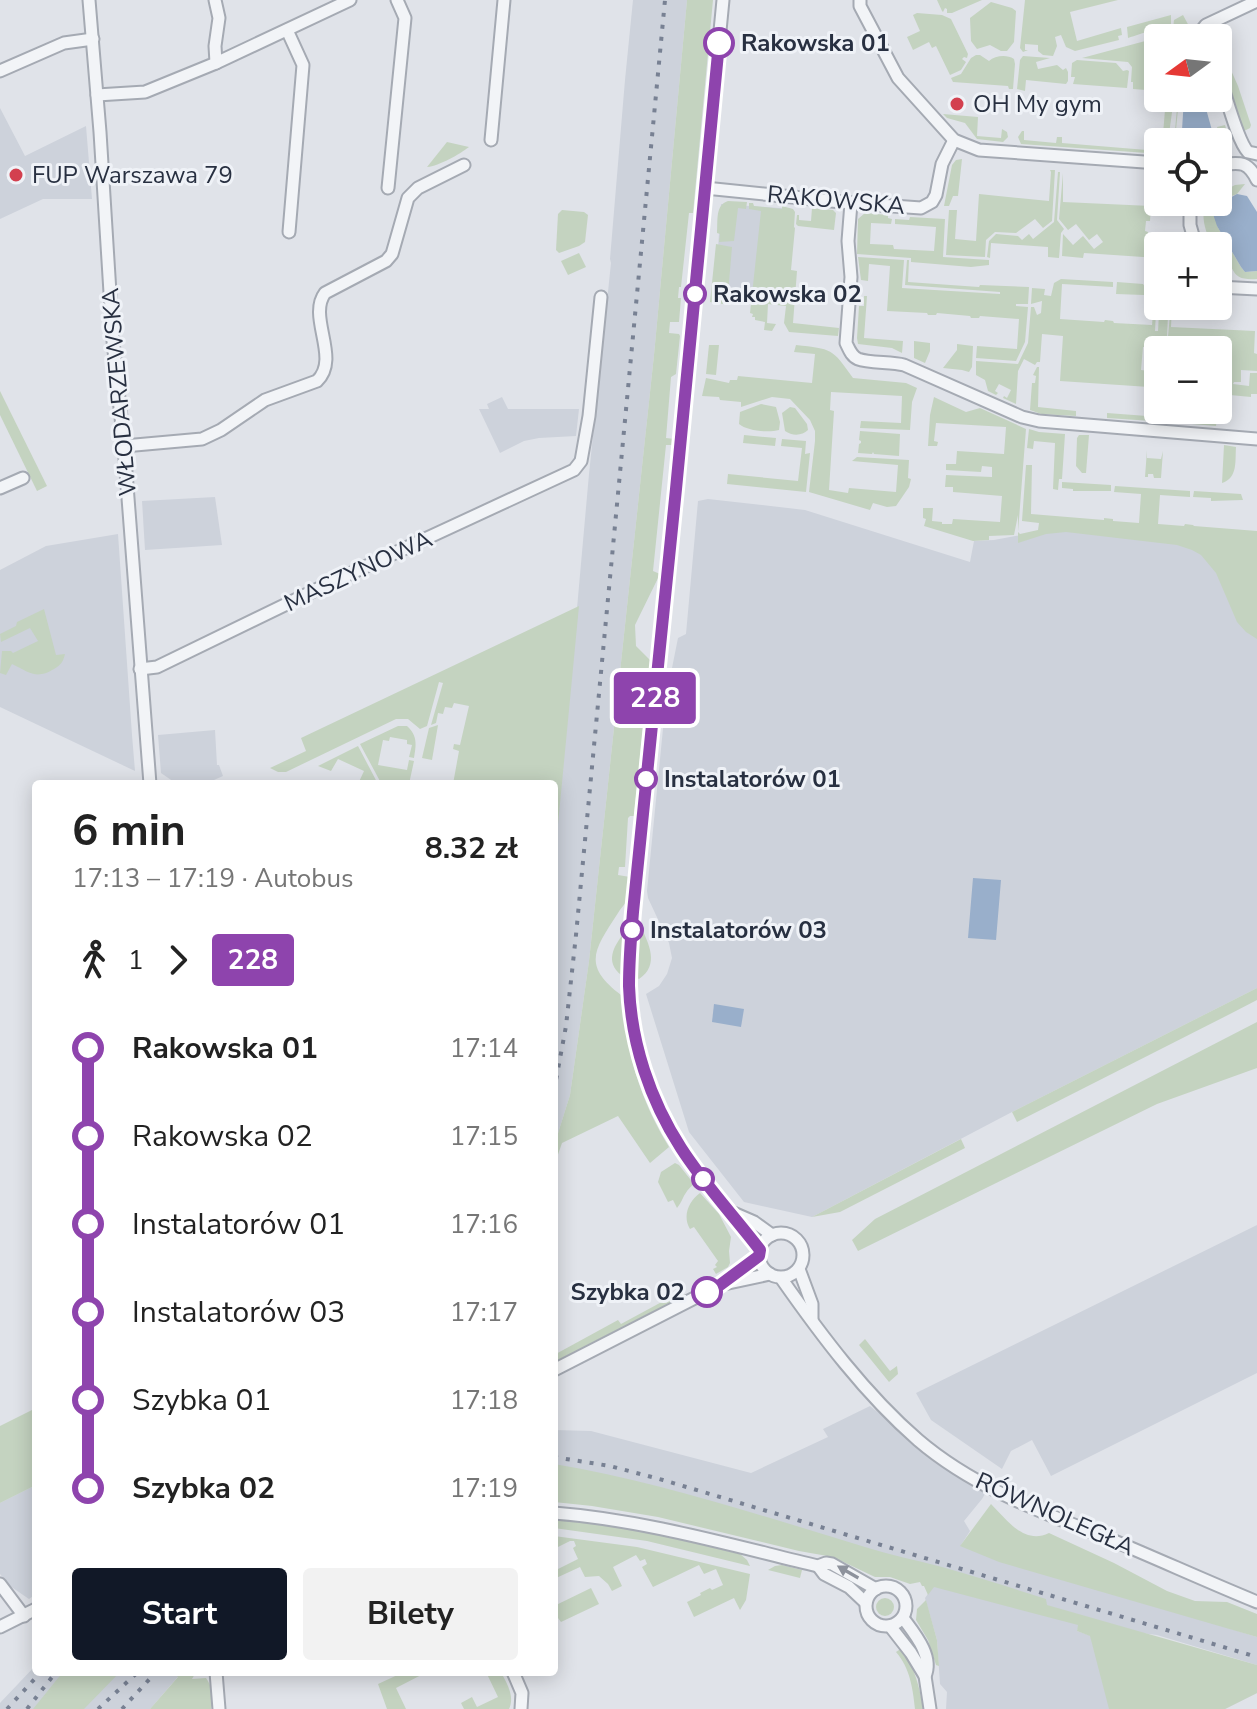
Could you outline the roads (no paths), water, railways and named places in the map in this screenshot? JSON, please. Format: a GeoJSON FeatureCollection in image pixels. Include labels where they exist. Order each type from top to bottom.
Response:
{"type":"FeatureCollection","features":[{"type":"Feature","properties":{"kind":"street","name":"WŁODARZEWSKA"},"geometry":{"type":"LineString","coordinates":[[89,0],[113,341],[150,780]]}},
{"type":"Feature","properties":{"kind":"street"},"geometry":{"type":"LineString","coordinates":[[215,0],[219,18],[216,63]]}},
{"type":"Feature","properties":{"kind":"street"},"geometry":{"type":"LineString","coordinates":[[97,95],[145,92],[216,63],[350,0]]}},
{"type":"Feature","properties":{"kind":"street"},"geometry":{"type":"LineString","coordinates":[[388,188],[405,18],[397,0]]}},
{"type":"Feature","properties":{"kind":"street"},"geometry":{"type":"LineString","coordinates":[[491,140],[504,0]]}},
{"type":"Feature","properties":{"kind":"street"},"geometry":{"type":"LineString","coordinates":[[723,0],[633,912],[629,988],[640,1058],[659,1109],[681,1149],[759,1253],[762,1266],[775,1276]]}},
{"type":"Feature","properties":{"kind":"street"},"geometry":{"type":"LineString","coordinates":[[860,0],[860,6],[898,78],[954,140],[979,150],[1144,162]]}},
{"type":"Feature","properties":{"kind":"street"},"geometry":{"type":"LineString","coordinates":[[1208,24],[1257,1]]}},
{"type":"Feature","properties":{"kind":"street"},"geometry":{"type":"LineString","coordinates":[[287,30],[303,65],[289,232]]}},
{"type":"Feature","properties":{"kind":"street"},"geometry":{"type":"LineString","coordinates":[[0,71],[64,43],[93,39]]}},
{"type":"Feature","properties":{"kind":"street"},"geometry":{"type":"LineString","coordinates":[[1232,112],[1242,144],[1248,152],[1257,154]]}},
{"type":"Feature","properties":{"kind":"street","name":"RAKOWSKA"},"geometry":{"type":"LineString","coordinates":[[705,188],[851,203],[913,208],[927,206],[936,195],[942,164],[954,140]]}},
{"type":"Feature","properties":{"kind":"street"},"geometry":{"type":"LineString","coordinates":[[1232,164],[1245,164],[1257,180]]}},
{"type":"Feature","properties":{"kind":"street"},"geometry":{"type":"LineString","coordinates":[[124,446],[202,439],[265,400],[317,381],[323,376],[326,363],[321,297],[386,261],[392,254],[411,193],[464,165]]}},
{"type":"Feature","properties":{"kind":"street"},"geometry":{"type":"LineString","coordinates":[[851,203],[848,255],[851,277],[846,343],[859,360],[904,365],[1022,417],[1039,421],[1257,439]]}},
{"type":"Feature","properties":{"kind":"street"},"geometry":{"type":"LineString","coordinates":[[1232,288],[1257,289]]}},
{"type":"Feature","properties":{"kind":"street","name":"MASZYNOWA"},"geometry":{"type":"LineString","coordinates":[[140,669],[157,667],[574,470],[581,461],[589,416],[601,297]]}},
{"type":"Feature","properties":{"kind":"street"},"geometry":{"type":"LineString","coordinates":[[0,488],[23,478]]}},
{"type":"Feature","properties":{"kind":"street"},"geometry":{"type":"LineString","coordinates":[[726,1209],[754,1222],[772,1235]]}},
{"type":"Feature","properties":{"kind":"street"},"geometry":{"type":"LineString","coordinates":[[558,1368],[720,1285],[759,1253],[772,1235],[781,1233],[798,1240],[804,1255],[799,1269],[791,1275],[720,1285]]}},
{"type":"Feature","properties":{"kind":"street","name":"RÓWNOLEGŁA"},"geometry":{"type":"LineString","coordinates":[[799,1269],[812,1304],[812,1319]]}},
{"type":"Feature","properties":{"kind":"street","name":"RÓWNOLEGŁA"},"geometry":{"type":"LineString","coordinates":[[775,1276],[879,1401],[941,1458],[1033,1509],[1257,1602]]}},
{"type":"Feature","properties":{"kind":"street"},"geometry":{"type":"LineString","coordinates":[[558,1513],[622,1520],[818,1566],[826,1563],[837,1566],[876,1589]]}},
{"type":"Feature","properties":{"kind":"street"},"geometry":{"type":"LineString","coordinates":[[818,1566],[824,1574],[849,1587],[866,1603]]}},
{"type":"Feature","properties":{"kind":"street"},"geometry":{"type":"LineString","coordinates":[[0,1584],[24,1616]]}},
{"type":"Feature","properties":{"kind":"street"},"geometry":{"type":"LineString","coordinates":[[888,1586],[901,1593],[906,1603],[903,1618],[890,1626],[880,1626],[871,1620],[866,1603],[876,1589],[888,1586]]}},
{"type":"Feature","properties":{"kind":"street"},"geometry":{"type":"LineString","coordinates":[[0,1627],[32,1611]]}},
{"type":"Feature","properties":{"kind":"street"},"geometry":{"type":"LineString","coordinates":[[903,1618],[921,1644],[928,1665],[925,1676]]}},
{"type":"Feature","properties":{"kind":"street"},"geometry":{"type":"LineString","coordinates":[[890,1626],[925,1676],[930,1709]]}},
{"type":"Feature","properties":{"kind":"street"},"geometry":{"type":"LineString","coordinates":[[216,1676],[219,1709]]}},
{"type":"Feature","properties":{"kind":"street"},"geometry":{"type":"LineString","coordinates":[[515,1676],[522,1693],[521,1709]]}},
{"type":"Feature","properties":{"kind":"water"},"geometry":{"type":"Polygon","coordinates":[[[1183,112],[1207,112],[1211,128],[1182,128],[1183,112]]]}},
{"type":"Feature","properties":{"kind":"water"},"geometry":{"type":"Polygon","coordinates":[[[1237,194],[1247,196],[1257,212],[1257,271],[1245,272],[1232,252],[1232,232],[1221,232],[1217,226],[1214,216],[1232,216],[1232,197],[1237,194]]]}},
{"type":"Feature","properties":{"kind":"water"},"geometry":{"type":"Polygon","coordinates":[[[973,878],[1001,880],[996,940],[968,938],[973,878]]]}},
{"type":"Feature","properties":{"kind":"water"},"geometry":{"type":"Polygon","coordinates":[[[714,1004],[744,1009],[741,1027],[712,1022],[714,1004]]]}},
{"type":"Feature","properties":{"kind":"railway"},"geometry":{"type":"LineString","coordinates":[[558,1069],[576,935],[665,0]]}},
{"type":"Feature","properties":{"kind":"railway"},"geometry":{"type":"LineString","coordinates":[[558,1458],[610,1466],[663,1480],[1257,1657]]}},
{"type":"Feature","properties":{"kind":"railway"},"geometry":{"type":"LineString","coordinates":[[7,1709],[37,1676]]}},
{"type":"Feature","properties":{"kind":"railway"},"geometry":{"type":"LineString","coordinates":[[27,1709],[53,1676]]}},
{"type":"Feature","properties":{"kind":"railway"},"geometry":{"type":"LineString","coordinates":[[98,1709],[134,1676]]}},
{"type":"Feature","properties":{"kind":"railway"},"geometry":{"type":"LineString","coordinates":[[122,1709],[152,1676]]}},
{"type":"Feature","properties":{"kind":"place","name":"Rakowska 01"},"geometry":{"type":"Point","coordinates":[719,43]}},
{"type":"Feature","properties":{"kind":"place","name":"OH My gym"},"geometry":{"type":"Point","coordinates":[957,104]}},
{"type":"Feature","properties":{"kind":"place","name":"FUP Warszawa 79"},"geometry":{"type":"Point","coordinates":[16,175]}},
{"type":"Feature","properties":{"kind":"place","name":"Rakowska 02"},"geometry":{"type":"Point","coordinates":[695,294]}},
{"type":"Feature","properties":{"kind":"place","name":"Instalatorów 01"},"geometry":{"type":"Point","coordinates":[646,779]}},
{"type":"Feature","properties":{"kind":"place","name":"Instalatorów 03"},"geometry":{"type":"Point","coordinates":[632,930]}},
{"type":"Feature","properties":{"kind":"place","name":"Szybka 02"},"geometry":{"type":"Point","coordinates":[707,1292]}}]}
